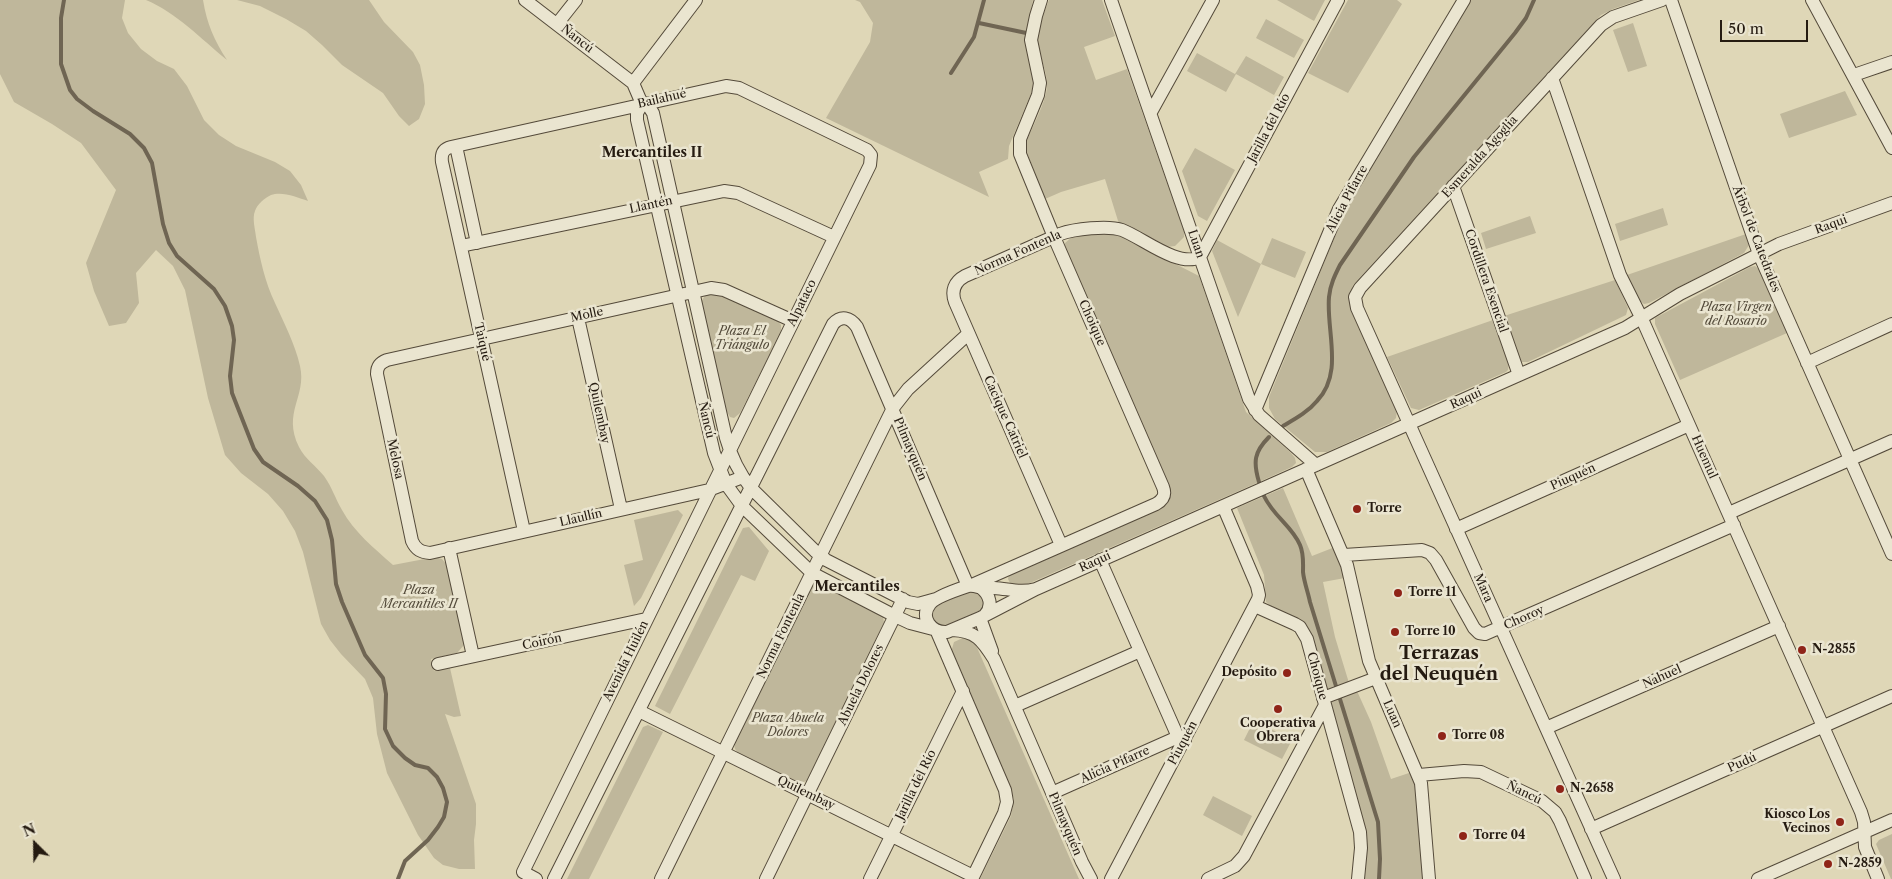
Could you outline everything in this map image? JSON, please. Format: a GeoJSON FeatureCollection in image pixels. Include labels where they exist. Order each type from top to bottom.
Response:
{"type":"FeatureCollection","features":[{"type":"Feature","properties":{"kind":"street","name":"Ñancú"},"geometry":{"type":"LineString","coordinates":[[526,0],[633,82],[642,104],[653,113],[729,449],[743,477],[751,488],[821,556],[903,599],[918,604],[938,598]]}},
{"type":"Feature","properties":{"kind":"street"},"geometry":{"type":"LineString","coordinates":[[557,24],[576,0]]}},
{"type":"Feature","properties":{"kind":"street"},"geometry":{"type":"LineString","coordinates":[[633,82],[696,0]]}},
{"type":"Feature","properties":{"kind":"street","name":"Choique"},"geometry":{"type":"LineString","coordinates":[[1041,0],[1032,40],[1040,83],[1038,95],[1020,139],[1019,149],[1054,237],[1163,487],[1164,497]]}},
{"type":"Feature","properties":{"kind":"street","name":"Luan"},"geometry":{"type":"LineString","coordinates":[[1111,0],[1247,393],[1255,410],[1311,467],[1344,556],[1350,574],[1366,651],[1419,775],[1423,792],[1429,879]]}},
{"type":"Feature","properties":{"kind":"street"},"geometry":{"type":"LineString","coordinates":[[1151,112],[1213,0]]}},
{"type":"Feature","properties":{"kind":"street","name":"Jarilla del Río"},"geometry":{"type":"LineString","coordinates":[[1200,257],[1338,0]]}},
{"type":"Feature","properties":{"kind":"street","name":"Alicia Pifarre"},"geometry":{"type":"LineString","coordinates":[[1255,410],[1339,210],[1464,0]]}},
{"type":"Feature","properties":{"kind":"street","name":"Esmeralda Agoglia"},"geometry":{"type":"LineString","coordinates":[[1355,297],[1360,288],[1453,186],[1608,20],[1662,0]]}},
{"type":"Feature","properties":{"kind":"street","name":"Árbol de Catedrales"},"geometry":{"type":"LineString","coordinates":[[1671,0],[1759,254],[1892,554]]}},
{"type":"Feature","properties":{"kind":"street"},"geometry":{"type":"LineString","coordinates":[[1812,0],[1892,148]]}},
{"type":"Feature","properties":{"kind":"street"},"geometry":{"type":"LineString","coordinates":[[1854,75],[1892,62]]}},
{"type":"Feature","properties":{"kind":"street","name":"Huemul"},"geometry":{"type":"LineString","coordinates":[[1552,78],[1620,275],[1642,319],[1863,817],[1865,847],[1878,879]]}},
{"type":"Feature","properties":{"kind":"street","name":"Bailahué"},"geometry":{"type":"LineString","coordinates":[[442,153],[448,148],[456,146],[712,88],[731,86],[865,148],[871,155]]}},
{"type":"Feature","properties":{"kind":"street","name":"Ñancú"},"geometry":{"type":"LineString","coordinates":[[642,104],[636,116],[714,453],[726,484],[742,506],[812,573],[895,616],[935,631]]}},
{"type":"Feature","properties":{"kind":"street"},"geometry":{"type":"LineString","coordinates":[[456,146],[477,243]]}},
{"type":"Feature","properties":{"kind":"street","name":"Taiqué"},"geometry":{"type":"LineString","coordinates":[[442,153],[442,162],[524,531]]}},
{"type":"Feature","properties":{"kind":"street","name":"Alpataco"},"geometry":{"type":"LineString","coordinates":[[729,449],[870,165],[871,155]]}},
{"type":"Feature","properties":{"kind":"street","name":"Cordillera Esencial"},"geometry":{"type":"LineString","coordinates":[[1453,186],[1519,375]]}},
{"type":"Feature","properties":{"kind":"street","name":"Llantén"},"geometry":{"type":"LineString","coordinates":[[461,246],[719,191],[734,192],[834,237]]}},
{"type":"Feature","properties":{"kind":"street","name":"Raqui"},"geometry":{"type":"LineString","coordinates":[[935,631],[952,630],[1100,560],[1625,328],[1668,301],[1790,240],[1892,203]]}},
{"type":"Feature","properties":{"kind":"street","name":"Norma Fontenla"},"geometry":{"type":"LineString","coordinates":[[954,288],[958,281],[965,276],[1072,231],[1116,228],[1179,258],[1191,260],[1200,257]]}},
{"type":"Feature","properties":{"kind":"street","name":"Molle"},"geometry":{"type":"LineString","coordinates":[[379,366],[387,360],[711,288],[722,289],[792,321]]}},
{"type":"Feature","properties":{"kind":"street","name":"Cacique Catriel"},"geometry":{"type":"LineString","coordinates":[[954,288],[955,302],[968,334],[1061,546]]}},
{"type":"Feature","properties":{"kind":"street","name":"Mara"},"geometry":{"type":"LineString","coordinates":[[1355,297],[1357,308],[1614,879]]}},
{"type":"Feature","properties":{"kind":"street","name":"Pilmayquén"},"geometry":{"type":"LineString","coordinates":[[751,488],[832,324],[845,317],[854,322],[857,327],[974,586]]}},
{"type":"Feature","properties":{"kind":"street","name":"Quilembay"},"geometry":{"type":"LineString","coordinates":[[578,318],[620,509]]}},
{"type":"Feature","properties":{"kind":"street"},"geometry":{"type":"LineString","coordinates":[[1807,363],[1892,324]]}},
{"type":"Feature","properties":{"kind":"street","name":"Norma Fontenla"},"geometry":{"type":"LineString","coordinates":[[662,879],[893,408],[908,389],[968,334]]}},
{"type":"Feature","properties":{"kind":"street","name":"Melosa"},"geometry":{"type":"LineString","coordinates":[[379,366],[377,374],[412,541],[418,550]]}},
{"type":"Feature","properties":{"kind":"street","name":"Piuquén"},"geometry":{"type":"LineString","coordinates":[[1456,529],[1689,425]]}},
{"type":"Feature","properties":{"kind":"street"},"geometry":{"type":"LineString","coordinates":[[1728,513],[1892,441]]}},
{"type":"Feature","properties":{"kind":"street","name":"Avenida Huilén"},"geometry":{"type":"LineString","coordinates":[[536,879],[523,872],[729,449]]}},
{"type":"Feature","properties":{"kind":"street","name":"Llaullín"},"geometry":{"type":"LineString","coordinates":[[418,550],[430,553],[709,490],[743,477]]}},
{"type":"Feature","properties":{"kind":"street"},"geometry":{"type":"LineString","coordinates":[[554,879],[751,488]]}},
{"type":"Feature","properties":{"kind":"street","name":"Raqui"},"geometry":{"type":"LineString","coordinates":[[938,598],[974,586],[1156,504],[1164,497]]}},
{"type":"Feature","properties":{"kind":"street"},"geometry":{"type":"LineString","coordinates":[[1223,506],[1259,590],[1255,606]]}},
{"type":"Feature","properties":{"kind":"street","name":"Choroy"},"geometry":{"type":"LineString","coordinates":[[1344,556],[1426,551],[1436,560],[1476,631],[1485,634],[1734,525]]}},
{"type":"Feature","properties":{"kind":"street"},"geometry":{"type":"LineString","coordinates":[[449,548],[474,656]]}},
{"type":"Feature","properties":{"kind":"street"},"geometry":{"type":"LineString","coordinates":[[1100,560],[1181,739]]}},
{"type":"Feature","properties":{"kind":"street"},"geometry":{"type":"LineString","coordinates":[[974,586],[987,594],[990,603],[990,608],[983,616]]}},
{"type":"Feature","properties":{"kind":"street","name":"Raqui"},"geometry":{"type":"LineString","coordinates":[[974,586],[1017,592],[1036,589]]}},
{"type":"Feature","properties":{"kind":"street"},"geometry":{"type":"LineString","coordinates":[[938,598],[930,604],[926,613],[928,622],[935,631],[962,691],[1005,790],[1007,802],[1004,813],[973,877]]}},
{"type":"Feature","properties":{"kind":"street","name":"Abuela Dolores"},"geometry":{"type":"LineString","coordinates":[[766,879],[903,599]]}},
{"type":"Feature","properties":{"kind":"street","name":"Choique"},"geometry":{"type":"LineString","coordinates":[[1255,606],[1300,628],[1307,638],[1327,699],[1360,832],[1361,848],[1358,879]]}},
{"type":"Feature","properties":{"kind":"street","name":"Piuquén"},"geometry":{"type":"LineString","coordinates":[[1111,879],[1181,739],[1255,606]]}},
{"type":"Feature","properties":{"kind":"street","name":"Pilmayquén"},"geometry":{"type":"LineString","coordinates":[[983,616],[994,659],[1091,879]]}},
{"type":"Feature","properties":{"kind":"street","name":"Coirón"},"geometry":{"type":"LineString","coordinates":[[438,664],[646,619]]}},
{"type":"Feature","properties":{"kind":"street","name":"Nahuel"},"geometry":{"type":"LineString","coordinates":[[1546,728],[1779,626]]}},
{"type":"Feature","properties":{"kind":"street","name":"Pilmayquén"},"geometry":{"type":"LineString","coordinates":[[952,630],[973,634],[983,643],[994,659]]}},
{"type":"Feature","properties":{"kind":"street"},"geometry":{"type":"LineString","coordinates":[[1014,706],[1140,651]]}},
{"type":"Feature","properties":{"kind":"street"},"geometry":{"type":"LineString","coordinates":[[1208,879],[1235,866],[1244,856],[1327,699],[1376,678]]}},
{"type":"Feature","properties":{"kind":"street","name":"Jarilla del Río"},"geometry":{"type":"LineString","coordinates":[[870,879],[962,691]]}},
{"type":"Feature","properties":{"kind":"street","name":"Pudú"},"geometry":{"type":"LineString","coordinates":[[1591,829],[1892,696]]}},
{"type":"Feature","properties":{"kind":"street","name":"Quilembay"},"geometry":{"type":"LineString","coordinates":[[639,711],[973,877]]}},
{"type":"Feature","properties":{"kind":"street","name":"Alicia Pifarre"},"geometry":{"type":"LineString","coordinates":[[1052,792],[1181,739]]}},
{"type":"Feature","properties":{"kind":"street","name":"Ñancú"},"geometry":{"type":"LineString","coordinates":[[1419,775],[1472,771],[1488,775],[1542,801],[1555,812],[1560,821],[1585,879]]}},
{"type":"Feature","properties":{"kind":"street"},"geometry":{"type":"LineString","coordinates":[[1758,879],[1892,820]]}},
{"type":"Feature","properties":{"kind":"green space","name":"Plaza Mercantiles II"},"geometry":{"type":"Polygon","coordinates":[[[0,0],[125,0],[122,18],[128,33],[141,49],[157,61],[174,69],[187,86],[204,120],[219,135],[236,146],[275,162],[290,171],[301,185],[308,201],[285,194],[271,195],[258,206],[254,217],[254,227],[266,279],[300,366],[300,387],[293,424],[294,435],[301,451],[324,476],[352,525],[393,565],[435,557],[442,559],[447,565],[464,645],[457,653],[431,659],[434,671],[450,668],[461,716],[454,717],[445,714],[476,804],[475,869],[459,869],[443,865],[434,858],[418,835],[387,773],[377,734],[373,698],[365,679],[341,654],[321,624],[303,552],[295,531],[283,511],[268,494],[241,473],[225,455],[208,398],[185,290],[173,266],[156,250],[136,273],[139,303],[126,323],[109,326],[94,291],[86,263],[116,190],[81,143],[14,102],[0,74],[0,0]]]}},
{"type":"Feature","properties":{"kind":"green space"},"geometry":{"type":"Polygon","coordinates":[[[146,0],[203,0],[212,32],[227,60],[178,19],[146,0]]]}},
{"type":"Feature","properties":{"kind":"green space"},"geometry":{"type":"Polygon","coordinates":[[[237,0],[369,0],[384,22],[413,52],[420,65],[425,104],[419,119],[409,126],[399,116],[383,93],[342,65],[306,31],[260,6],[237,0]]]}},
{"type":"Feature","properties":{"kind":"green space"},"geometry":{"type":"Polygon","coordinates":[[[855,0],[1033,0],[1025,40],[1033,83],[1032,91],[1009,146],[1008,159],[979,172],[989,197],[826,118],[870,42],[873,23],[860,2],[855,0]]]}},
{"type":"Feature","properties":{"kind":"green space"},"geometry":{"type":"Polygon","coordinates":[[[1049,0],[1102,0],[1115,36],[1084,47],[1096,80],[1127,69],[1184,231],[1184,237],[1175,246],[1167,247],[1119,224],[1105,179],[1061,192],[1045,199],[1026,150],[1026,143],[1041,108],[1047,88],[1038,37],[1041,20],[1049,0]]]}},
{"type":"Feature","properties":{"kind":"green space"},"geometry":{"type":"Polygon","coordinates":[[[1277,0],[1325,0],[1314,21],[1277,0]]]}},
{"type":"Feature","properties":{"kind":"green space"},"geometry":{"type":"Polygon","coordinates":[[[1348,0],[1397,0],[1402,4],[1348,93],[1308,73],[1348,0]]]}},
{"type":"Feature","properties":{"kind":"green space"},"geometry":{"type":"Polygon","coordinates":[[[1471,0],[1639,0],[1601,15],[1353,285],[1349,300],[1351,310],[1397,410],[1396,418],[1391,423],[1327,452],[1315,452],[1275,419],[1269,408],[1269,397],[1347,207],[1471,0]]]}},
{"type":"Feature","properties":{"kind":"green space"},"geometry":{"type":"Polygon","coordinates":[[[1266,19],[1304,40],[1294,58],[1256,38],[1266,19]]]}},
{"type":"Feature","properties":{"kind":"green space"},"geometry":{"type":"Polygon","coordinates":[[[1633,23],[1647,66],[1628,72],[1613,30],[1633,23]]]}},
{"type":"Feature","properties":{"kind":"green space"},"geometry":{"type":"Polygon","coordinates":[[[1197,53],[1235,74],[1246,56],[1284,77],[1274,95],[1236,74],[1226,92],[1187,71],[1197,53]]]}},
{"type":"Feature","properties":{"kind":"green space"},"geometry":{"type":"Polygon","coordinates":[[[1845,91],[1857,115],[1789,138],[1780,114],[1845,91]]]}},
{"type":"Feature","properties":{"kind":"green space"},"geometry":{"type":"Polygon","coordinates":[[[1195,148],[1235,170],[1207,221],[1198,216],[1182,171],[1195,148]]]}},
{"type":"Feature","properties":{"kind":"green space"},"geometry":{"type":"Polygon","coordinates":[[[1663,208],[1668,225],[1620,241],[1615,224],[1663,208]]]}},
{"type":"Feature","properties":{"kind":"green space"},"geometry":{"type":"Polygon","coordinates":[[[1530,216],[1536,233],[1486,249],[1481,233],[1530,216]]]}},
{"type":"Feature","properties":{"kind":"green space"},"geometry":{"type":"Polygon","coordinates":[[[1104,232],[1117,234],[1199,276],[1246,412],[1291,453],[1296,463],[1292,467],[1259,482],[1021,587],[1011,585],[1008,579],[1009,574],[1170,497],[1169,486],[1065,248],[1065,243],[1072,237],[1104,232]]]}},
{"type":"Feature","properties":{"kind":"green space"},"geometry":{"type":"Polygon","coordinates":[[[1746,234],[1749,245],[1744,253],[1649,303],[1644,304],[1640,301],[1627,275],[1746,234]]]}},
{"type":"Feature","properties":{"kind":"green space"},"geometry":{"type":"Polygon","coordinates":[[[1272,238],[1306,252],[1295,278],[1261,264],[1272,238]]]}},
{"type":"Feature","properties":{"kind":"green space"},"geometry":{"type":"Polygon","coordinates":[[[1217,240],[1261,264],[1238,317],[1212,251],[1217,240]]]}},
{"type":"Feature","properties":{"kind":"green space","name":"Plaza Virgen del Rosario"},"geometry":{"type":"Polygon","coordinates":[[[1755,266],[1761,271],[1787,333],[1680,380],[1655,324],[1655,318],[1755,266]]]}},
{"type":"Feature","properties":{"kind":"green space"},"geometry":{"type":"Polygon","coordinates":[[[1615,280],[1628,308],[1626,315],[1528,362],[1521,362],[1504,316],[1615,280]]]}},
{"type":"Feature","properties":{"kind":"green space","name":"Plaza El Triángulo"},"geometry":{"type":"Polygon","coordinates":[[[716,292],[777,320],[781,325],[781,333],[740,413],[734,418],[730,417],[727,412],[701,302],[706,294],[716,292]]]}},
{"type":"Feature","properties":{"kind":"green space"},"geometry":{"type":"Polygon","coordinates":[[[1493,320],[1509,363],[1508,370],[1419,410],[1411,408],[1387,357],[1493,320]]]}},
{"type":"Feature","properties":{"kind":"green space"},"geometry":{"type":"Polygon","coordinates":[[[1283,488],[1312,556],[1335,547],[1345,578],[1323,582],[1335,637],[1349,683],[1357,691],[1371,722],[1391,779],[1412,772],[1418,795],[1423,879],[1364,879],[1312,636],[1298,619],[1272,607],[1266,602],[1264,575],[1237,508],[1283,488]]]}},
{"type":"Feature","properties":{"kind":"green space"},"geometry":{"type":"Polygon","coordinates":[[[678,510],[683,515],[641,598],[634,606],[624,565],[643,560],[634,520],[678,510]]]}},
{"type":"Feature","properties":{"kind":"green space"},"geometry":{"type":"Polygon","coordinates":[[[749,527],[769,551],[755,581],[741,575],[670,714],[655,706],[743,528],[749,527]]]}},
{"type":"Feature","properties":{"kind":"green space","name":"Plaza Abuela Dolores"},"geometry":{"type":"Polygon","coordinates":[[[815,584],[819,584],[880,613],[884,622],[807,781],[800,783],[739,754],[734,744],[815,584]]]}},
{"type":"Feature","properties":{"kind":"green space"},"geometry":{"type":"Polygon","coordinates":[[[967,590],[982,594],[985,609],[947,629],[932,623],[931,611],[934,606],[967,590]]]}},
{"type":"Feature","properties":{"kind":"green space"},"geometry":{"type":"Polygon","coordinates":[[[965,637],[975,643],[1079,879],[980,879],[1011,816],[1014,799],[951,652],[954,642],[965,637]]]}},
{"type":"Feature","properties":{"kind":"green space"},"geometry":{"type":"Polygon","coordinates":[[[1254,720],[1292,740],[1282,759],[1244,740],[1254,720]]]}},
{"type":"Feature","properties":{"kind":"green space"},"geometry":{"type":"Polygon","coordinates":[[[648,725],[663,732],[589,879],[567,879],[643,727],[648,725]]]}},
{"type":"Feature","properties":{"kind":"green space"},"geometry":{"type":"Polygon","coordinates":[[[1213,796],[1252,816],[1242,836],[1203,815],[1213,796]]]}},
{"type":"Feature","properties":{"kind":"green space"},"geometry":{"type":"Polygon","coordinates":[[[1892,834],[1891,879],[1876,844],[1879,840],[1892,834]]]}},
{"type":"Feature","properties":{"kind":"waterway"},"geometry":{"type":"LineString","coordinates":[[64,0],[61,18],[61,64],[70,90],[77,99],[130,134],[144,148],[152,163],[163,224],[169,243],[177,256],[214,289],[225,306],[232,326],[234,340],[230,376],[232,393],[254,449],[263,462],[298,486],[315,501],[327,520],[332,540],[336,584],[342,602],[365,655],[383,678],[386,694],[385,729],[393,746],[415,765],[428,768],[437,777],[443,788],[447,802],[444,817],[428,840],[405,861],[398,879]]}},
{"type":"Feature","properties":{"kind":"waterway"},"geometry":{"type":"LineString","coordinates":[[951,73],[974,37],[984,0]]}},
{"type":"Feature","properties":{"kind":"waterway"},"geometry":{"type":"LineString","coordinates":[[1283,426],[1301,415],[1317,401],[1325,390],[1330,378],[1332,351],[1329,297],[1340,265],[1414,157],[1526,18],[1534,0]]}},
{"type":"Feature","properties":{"kind":"waterway"},"geometry":{"type":"LineString","coordinates":[[979,23],[1031,34]]}},
{"type":"Feature","properties":{"kind":"waterway"},"geometry":{"type":"LineString","coordinates":[[1259,482],[1256,458],[1260,448],[1269,437]]}},
{"type":"Feature","properties":{"kind":"waterway"},"geometry":{"type":"LineString","coordinates":[[1264,496],[1273,510],[1297,538],[1301,548],[1303,572],[1310,602],[1378,822],[1379,879]]}},
{"type":"Feature","properties":{"kind":"place","name":"Torre"},"geometry":{"type":"Point","coordinates":[1357,509]}},
{"type":"Feature","properties":{"kind":"place","name":"Torre 11"},"geometry":{"type":"Point","coordinates":[1398,593]}},
{"type":"Feature","properties":{"kind":"place","name":"Torre 10"},"geometry":{"type":"Point","coordinates":[1395,632]}},
{"type":"Feature","properties":{"kind":"place","name":"N-2855"},"geometry":{"type":"Point","coordinates":[1802,650]}},
{"type":"Feature","properties":{"kind":"place","name":"Depósito"},"geometry":{"type":"Point","coordinates":[1287,673]}},
{"type":"Feature","properties":{"kind":"place","name":"Cooperativa Obrera"},"geometry":{"type":"Point","coordinates":[1278,709]}},
{"type":"Feature","properties":{"kind":"place","name":"Torre 08"},"geometry":{"type":"Point","coordinates":[1442,736]}},
{"type":"Feature","properties":{"kind":"place","name":"N-2658"},"geometry":{"type":"Point","coordinates":[1560,789]}},
{"type":"Feature","properties":{"kind":"place","name":"Kiosco Los Vecinos"},"geometry":{"type":"Point","coordinates":[1840,822]}},
{"type":"Feature","properties":{"kind":"place","name":"Torre 04"},"geometry":{"type":"Point","coordinates":[1463,836]}},
{"type":"Feature","properties":{"kind":"place","name":"N-2859"},"geometry":{"type":"Point","coordinates":[1828,864]}},
{"type":"Feature","properties":{"kind":"district","name":"Mercantiles II"},"geometry":{"type":"Point","coordinates":[652,153]}},
{"type":"Feature","properties":{"kind":"district","name":"Mercantiles"},"geometry":{"type":"Point","coordinates":[857,587]}},
{"type":"Feature","properties":{"kind":"district","name":"Terrazas del Neuquén"},"geometry":{"type":"Point","coordinates":[1439,664]}}]}
